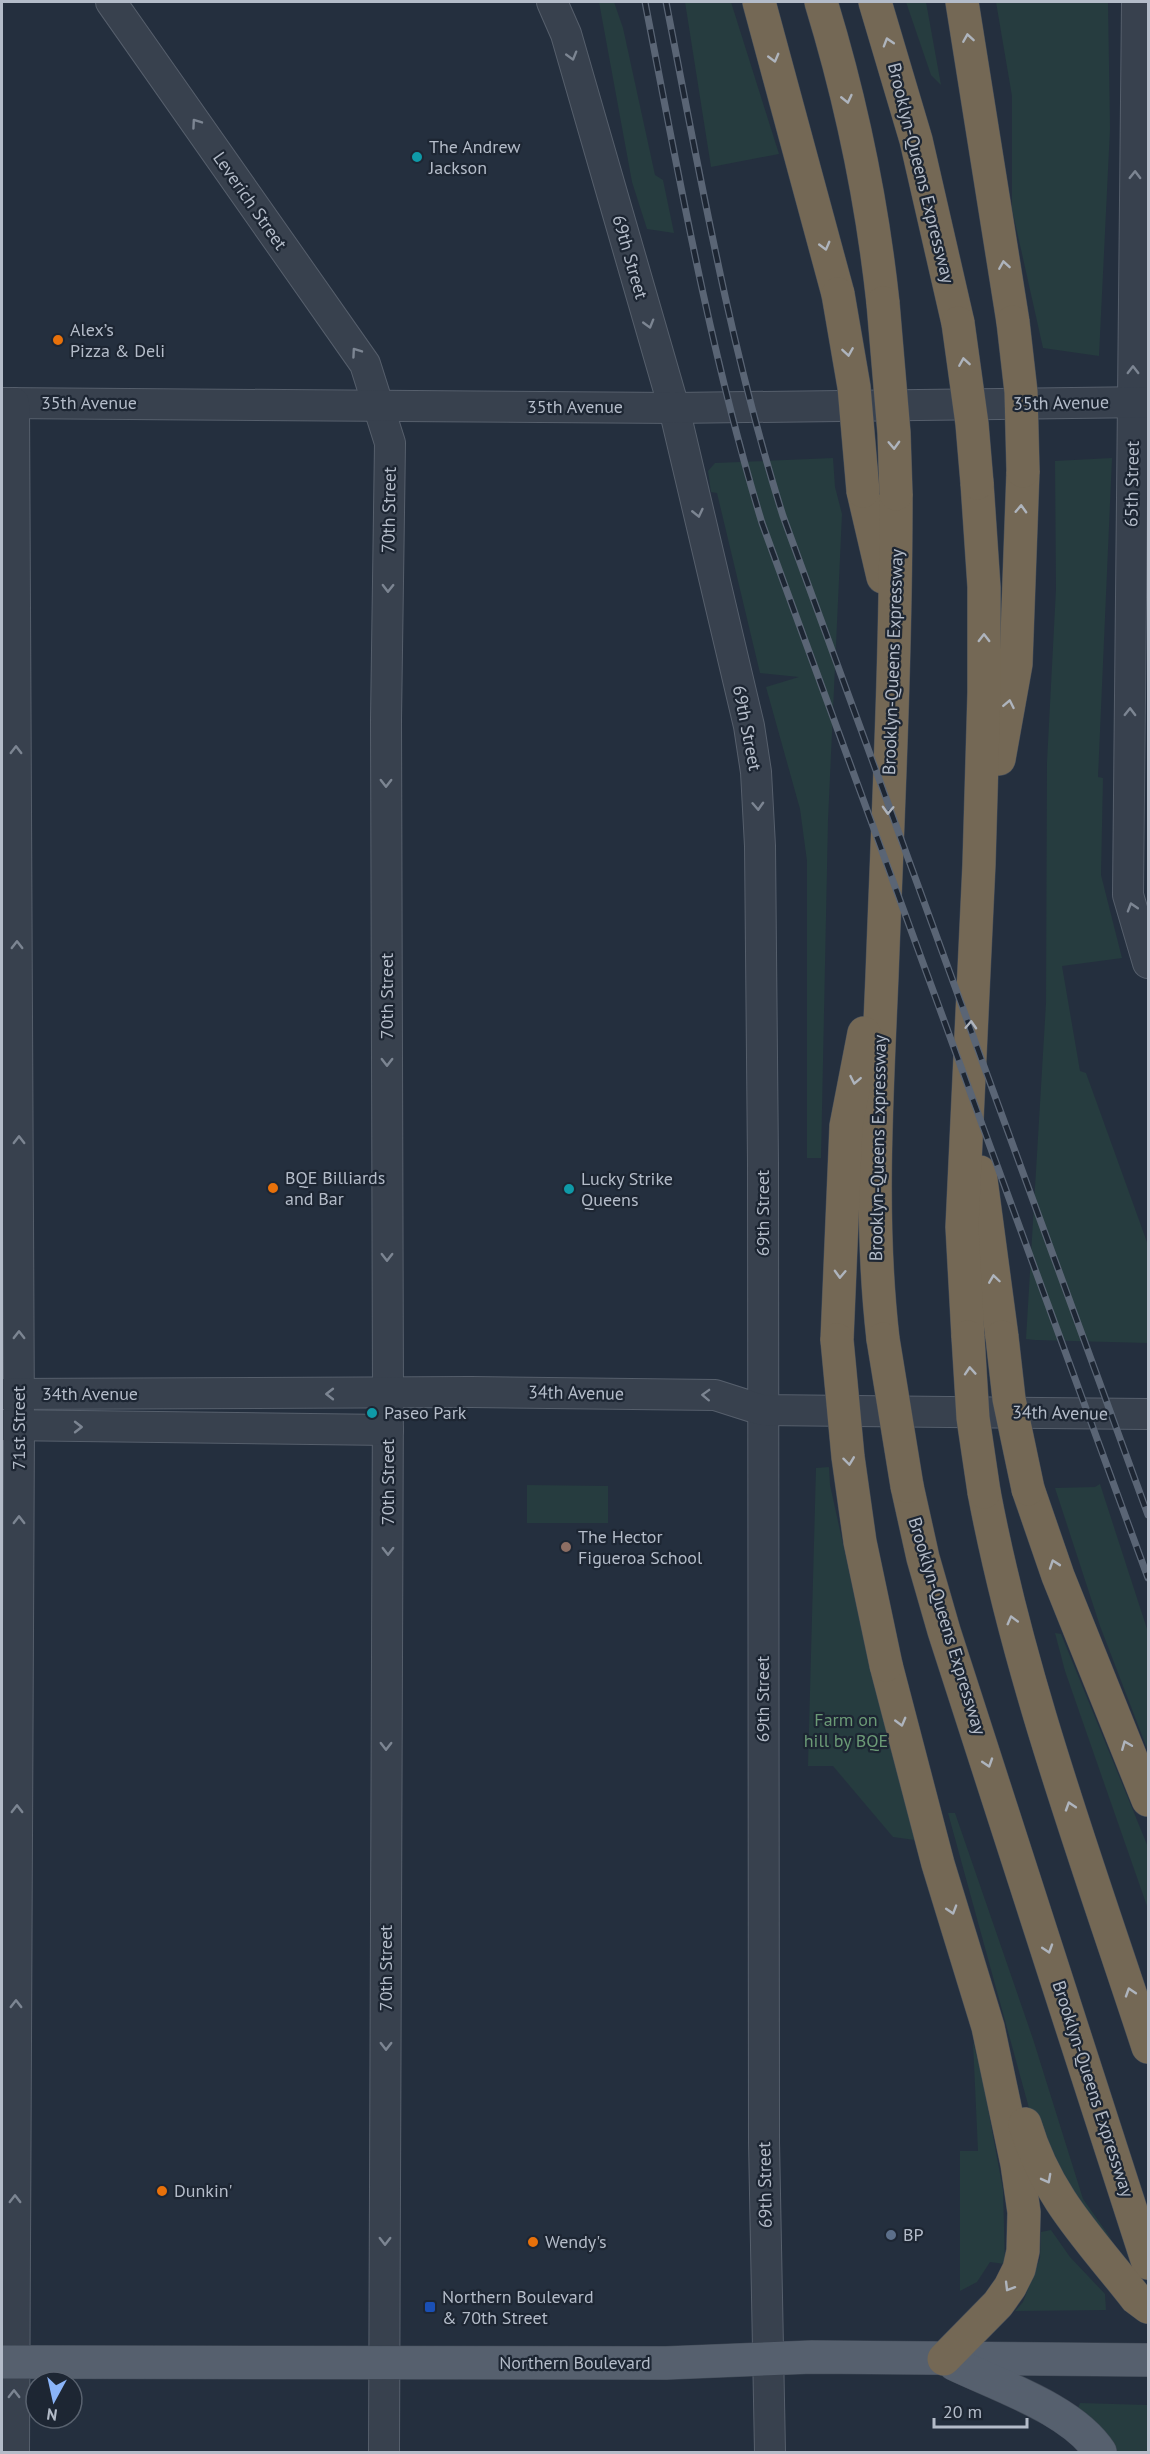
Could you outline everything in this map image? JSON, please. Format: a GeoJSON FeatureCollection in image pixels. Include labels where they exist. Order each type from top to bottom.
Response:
{"type":"FeatureCollection","features":[{"type":"Feature","properties":{"kind":"highway"},"geometry":{"type":"LineString","coordinates":[[759,2],[838,294],[854,387],[864,491],[894,626]]}},
{"type":"Feature","properties":{"kind":"highway","name":"Brooklyn-Queens Expressway"},"geometry":{"type":"LineString","coordinates":[[821,2],[844,88],[868,195],[883,303],[894,433],[896,494],[894,626],[875,1216],[883,1339],[907,1486],[923,1558],[944,1631],[1149,2263]]}},
{"type":"Feature","properties":{"kind":"highway","name":"Brooklyn-Queens Expressway"},"geometry":{"type":"LineString","coordinates":[[875,2],[916,140],[958,323],[972,424],[977,483],[984,587],[984,681],[979,864],[962,1227],[973,1418],[999,1570],[1029,1681],[1149,2047]]}},
{"type":"Feature","properties":{"kind":"highway"},"geometry":{"type":"LineString","coordinates":[[962,2],[1013,322],[1021,392],[1023,471],[1016,664],[979,864]]}},
{"type":"Feature","properties":{"kind":"highway"},"geometry":{"type":"LineString","coordinates":[[883,940],[846,1126],[837,1340],[848,1457],[860,1542],[886,1665],[938,1864],[988,2027],[1021,2188],[1025,2232],[1019,2269],[1010,2287],[998,2304],[944,2359]]}},
{"type":"Feature","properties":{"kind":"highway"},"geometry":{"type":"LineString","coordinates":[[968,1084],[1009,1399],[1028,1489],[1058,1576],[1149,1800]]}},
{"type":"Feature","properties":{"kind":"highway"},"geometry":{"type":"LineString","coordinates":[[988,2027],[1017,2094],[1034,2153],[1058,2199],[1076,2225],[1136,2298],[1149,2307]]}},
{"type":"Feature","properties":{"kind":"main road","name":"Northern Boulevard"},"geometry":{"type":"LineString","coordinates":[[8,2362],[666,2363],[812,2357],[1149,2360]]}},
{"type":"Feature","properties":{"kind":"main road"},"geometry":{"type":"LineString","coordinates":[[944,2359],[1064,2417],[1081,2429],[1100,2452]]}},
{"type":"Feature","properties":{"kind":"street","name":"Leverich Street"},"geometry":{"type":"LineString","coordinates":[[111,2],[365,364],[378,406]]}},
{"type":"Feature","properties":{"kind":"street","name":"69th Street"},"geometry":{"type":"LineString","coordinates":[[552,2],[566,34],[674,408],[749,726],[756,772],[760,846],[764,2152],[770,2359],[770,2452]]}},
{"type":"Feature","properties":{"kind":"street","name":"65th Street"},"geometry":{"type":"LineString","coordinates":[[1137,2],[1141,402],[1128,895],[1149,963]]}},
{"type":"Feature","properties":{"kind":"street","name":"35th Avenue"},"geometry":{"type":"LineString","coordinates":[[8,403],[674,408],[1141,402]]}},
{"type":"Feature","properties":{"kind":"street","name":"71st Street"},"geometry":{"type":"LineString","coordinates":[[8,403],[10,1394],[8,2362],[14,2452]]}},
{"type":"Feature","properties":{"kind":"street","name":"70th Street"},"geometry":{"type":"LineString","coordinates":[[378,406],[390,443],[386,720],[388,1430],[384,2452]]}},
{"type":"Feature","properties":{"kind":"street","name":"34th Avenue"},"geometry":{"type":"LineString","coordinates":[[10,1394],[471,1392],[715,1395],[762,1410],[1149,1414]]}},
{"type":"Feature","properties":{"kind":"street","name":"34th Avenue"},"geometry":{"type":"LineString","coordinates":[[10,1425],[388,1430]]}},
{"type":"Feature","properties":{"kind":"green space"},"geometry":{"type":"Polygon","coordinates":[[[599,2],[614,2],[623,28],[655,175],[663,180],[674,233],[647,229],[632,182],[599,2]]]}},
{"type":"Feature","properties":{"kind":"green space"},"geometry":{"type":"Polygon","coordinates":[[[685,2],[731,2],[779,154],[711,167],[685,2]]]}},
{"type":"Feature","properties":{"kind":"green space"},"geometry":{"type":"Polygon","coordinates":[[[906,2],[926,2],[941,85],[931,75],[906,2]]]}},
{"type":"Feature","properties":{"kind":"green space"},"geometry":{"type":"Polygon","coordinates":[[[996,2],[1108,2],[1110,129],[1099,356],[1043,348],[1012,209],[1012,96],[996,2]]]}},
{"type":"Feature","properties":{"kind":"green space"},"geometry":{"type":"Polygon","coordinates":[[[833,458],[835,487],[842,514],[828,820],[821,1158],[807,1158],[807,861],[800,809],[766,687],[799,677],[760,673],[717,493],[711,492],[708,471],[715,463],[833,458]]]}},
{"type":"Feature","properties":{"kind":"green space"},"geometry":{"type":"Polygon","coordinates":[[[1112,458],[1098,777],[1103,778],[1101,875],[1122,958],[1062,966],[1080,1071],[1086,1073],[1148,1245],[1148,1343],[1026,1339],[1046,1003],[1047,762],[1056,589],[1055,461],[1112,458]]]}},
{"type":"Feature","properties":{"kind":"green space","name":"Farm on hill by BQE"},"geometry":{"type":"Polygon","coordinates":[[[829,1467],[830,1485],[863,1635],[917,1829],[915,1840],[893,1837],[833,1766],[808,1766],[816,1468],[829,1467]]]}},
{"type":"Feature","properties":{"kind":"green space"},"geometry":{"type":"Polygon","coordinates":[[[1100,1484],[1148,1632],[1148,1751],[1100,1626],[1055,1488],[1095,1487],[1100,1484]]]}},
{"type":"Feature","properties":{"kind":"green space"},"geometry":{"type":"Polygon","coordinates":[[[527,1485],[608,1486],[608,1523],[527,1523],[527,1485]]]}},
{"type":"Feature","properties":{"kind":"green space"},"geometry":{"type":"Polygon","coordinates":[[[1055,1633],[1061,1634],[1148,1847],[1148,1909],[1065,1671],[1055,1633]]]}},
{"type":"Feature","properties":{"kind":"green space"},"geometry":{"type":"Polygon","coordinates":[[[948,1813],[955,1813],[1033,2039],[1083,2199],[1112,2240],[1071,2201],[1035,2130],[948,1813]]]}},
{"type":"Feature","properties":{"kind":"green space"},"geometry":{"type":"Polygon","coordinates":[[[973,2042],[982,2076],[1003,2190],[1005,2264],[990,2262],[977,2282],[960,2291],[960,2151],[978,2151],[973,2042]]]}},
{"type":"Feature","properties":{"kind":"green space"},"geometry":{"type":"Polygon","coordinates":[[[1051,2230],[1070,2257],[1105,2294],[1106,2310],[1015,2311],[1023,2302],[1040,2258],[1041,2232],[1051,2230]]]}},
{"type":"Feature","properties":{"kind":"green space"},"geometry":{"type":"Polygon","coordinates":[[[1080,2403],[1148,2405],[1148,2452],[1116,2452],[1111,2440],[1078,2408],[1080,2403]]]}},
{"type":"Feature","properties":{"kind":"railway"},"geometry":{"type":"LineString","coordinates":[[645,2],[711,329],[743,459],[762,523],[1148,1578]]}},
{"type":"Feature","properties":{"kind":"railway"},"geometry":{"type":"LineString","coordinates":[[666,2],[717,261],[747,389],[783,516],[1148,1515]]}},
{"type":"Feature","properties":{"kind":"place","name":"The Andrew Jackson"},"geometry":{"type":"Point","coordinates":[417,157]}},
{"type":"Feature","properties":{"kind":"place","name":"Alex’s Pizza & Deli"},"geometry":{"type":"Point","coordinates":[58,340]}},
{"type":"Feature","properties":{"kind":"place","name":"BQE Billiards and Bar"},"geometry":{"type":"Point","coordinates":[273,1188]}},
{"type":"Feature","properties":{"kind":"place","name":"Lucky Strike Queens"},"geometry":{"type":"Point","coordinates":[569,1189]}},
{"type":"Feature","properties":{"kind":"place","name":"Paseo Park"},"geometry":{"type":"Point","coordinates":[372,1413]}},
{"type":"Feature","properties":{"kind":"place","name":"The Hector Figueroa School"},"geometry":{"type":"Point","coordinates":[566,1547]}},
{"type":"Feature","properties":{"kind":"place","name":"Dunkin'"},"geometry":{"type":"Point","coordinates":[162,2191]}},
{"type":"Feature","properties":{"kind":"place","name":"BP"},"geometry":{"type":"Point","coordinates":[891,2235]}},
{"type":"Feature","properties":{"kind":"place","name":"Wendy's"},"geometry":{"type":"Point","coordinates":[533,2242]}},
{"type":"Feature","properties":{"kind":"place","name":"Northern Boulevard & 70th Street"},"geometry":{"type":"Point","coordinates":[430,2307]}}]}
